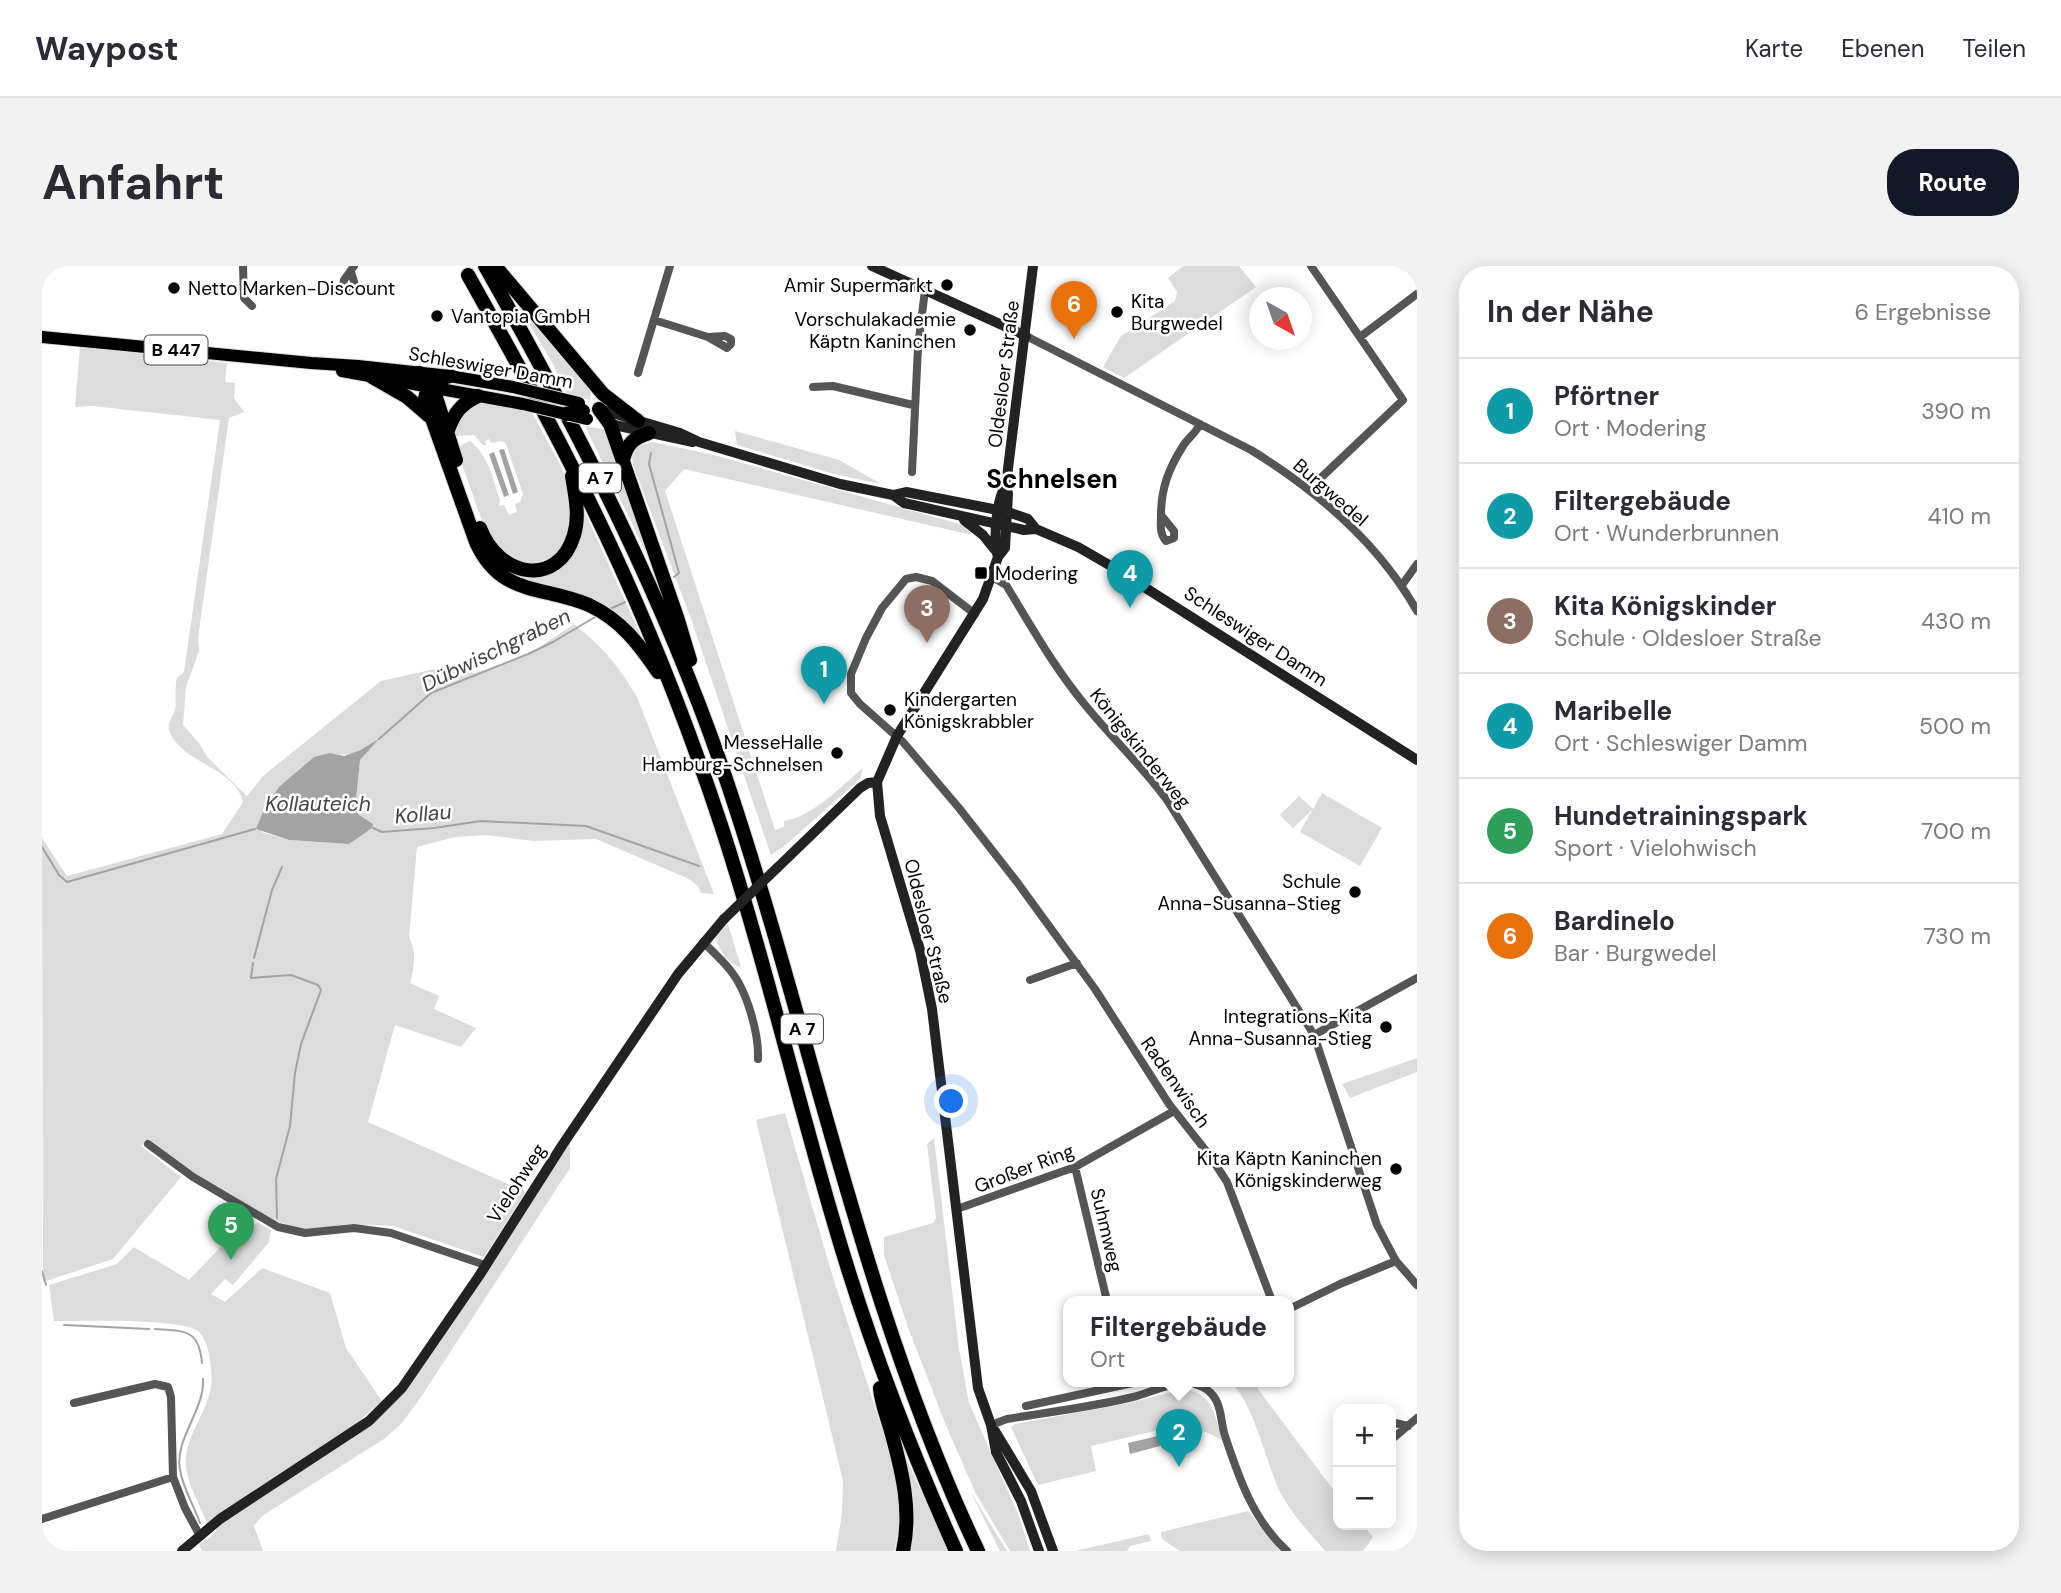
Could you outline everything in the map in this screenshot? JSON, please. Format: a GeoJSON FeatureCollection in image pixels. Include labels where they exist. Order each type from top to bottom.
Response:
{"type":"FeatureCollection","features":[{"type":"Feature","properties":{"kind":"highway","name":"A 7"},"geometry":{"type":"LineString","coordinates":[[485,266],[553,387],[616,511],[697,699],[757,874],[864,1252],[918,1411],[978,1551]]}},
{"type":"Feature","properties":{"kind":"highway"},"geometry":{"type":"LineString","coordinates":[[495,266],[595,384],[638,421]]}},
{"type":"Feature","properties":{"kind":"highway","name":"A 7"},"geometry":{"type":"LineString","coordinates":[[468,275],[570,461],[636,602],[676,699],[740,886],[806,1124],[878,1361],[903,1429],[956,1551]]}},
{"type":"Feature","properties":{"kind":"highway"},"geometry":{"type":"LineString","coordinates":[[419,373],[438,400],[486,542],[497,557],[518,569],[547,566],[561,557],[571,543],[577,510],[570,461]]}},
{"type":"Feature","properties":{"kind":"highway"},"geometry":{"type":"LineString","coordinates":[[450,376],[438,380],[430,387],[425,399],[476,542],[486,561],[514,584],[582,603],[612,619],[639,644],[676,699]]}},
{"type":"Feature","properties":{"kind":"highway"},"geometry":{"type":"LineString","coordinates":[[372,377],[407,397],[431,418]]}},
{"type":"Feature","properties":{"kind":"highway"},"geometry":{"type":"LineString","coordinates":[[588,410],[597,394],[595,384]]}},
{"type":"Feature","properties":{"kind":"highway"},"geometry":{"type":"LineString","coordinates":[[447,433],[456,412],[468,400],[478,396]]}},
{"type":"Feature","properties":{"kind":"highway"},"geometry":{"type":"LineString","coordinates":[[566,414],[588,410],[610,424],[677,617],[697,699]]}},
{"type":"Feature","properties":{"kind":"highway"},"geometry":{"type":"LineString","coordinates":[[623,460],[631,442],[649,433]]}},
{"type":"Feature","properties":{"kind":"highway","name":"A 7"},"geometry":{"type":"LineString","coordinates":[[825,1116],[845,1258]]}},
{"type":"Feature","properties":{"kind":"highway","name":"A 7"},"geometry":{"type":"LineString","coordinates":[[806,1124],[864,1252]]}},
{"type":"Feature","properties":{"kind":"highway"},"geometry":{"type":"LineString","coordinates":[[878,1361],[880,1393],[899,1458],[906,1495],[903,1551]]}},
{"type":"Feature","properties":{"kind":"main road"},"geometry":{"type":"LineString","coordinates":[[872,266],[1026,335]]}},
{"type":"Feature","properties":{"kind":"main road","name":"Oldesloer Straße"},"geometry":{"type":"LineString","coordinates":[[1034,266],[1006,485],[1002,492],[1005,548],[997,555],[992,577],[975,614],[897,736],[877,787],[880,816],[925,974],[948,1131],[978,1388],[991,1425],[996,1452],[1021,1501],[1039,1551]]}},
{"type":"Feature","properties":{"kind":"main road","name":"Schleswiger Damm"},"geometry":{"type":"LineString","coordinates":[[42,337],[450,376],[513,387],[588,410],[680,433],[699,442]]}},
{"type":"Feature","properties":{"kind":"main road","name":"Schleswiger Damm"},"geometry":{"type":"LineString","coordinates":[[311,363],[566,414]]}},
{"type":"Feature","properties":{"kind":"main road","name":"Schleswiger Damm"},"geometry":{"type":"LineString","coordinates":[[610,424],[699,442],[840,484],[893,495],[904,503],[1024,530],[1036,529]]}},
{"type":"Feature","properties":{"kind":"main road","name":"Schleswiger Damm"},"geometry":{"type":"LineString","coordinates":[[893,495],[906,492],[1003,510],[1028,519],[1036,529],[1111,566],[1417,760]]}},
{"type":"Feature","properties":{"kind":"main road"},"geometry":{"type":"LineString","coordinates":[[959,516],[983,535],[997,555]]}},
{"type":"Feature","properties":{"kind":"main road","name":"Vielohweg"},"geometry":{"type":"LineString","coordinates":[[182,1551],[220,1519],[352,1433],[386,1406],[418,1366],[563,1144],[678,974],[703,942],[865,784],[877,787]]}},
{"type":"Feature","properties":{"kind":"main road","name":"Oldesloer Straße"},"geometry":{"type":"LineString","coordinates":[[991,1425],[1031,1491],[1044,1520],[1053,1551]]}},
{"type":"Feature","properties":{"kind":"street"},"geometry":{"type":"LineString","coordinates":[[243,266],[244,298],[252,306]]}},
{"type":"Feature","properties":{"kind":"street"},"geometry":{"type":"LineString","coordinates":[[638,373],[670,266]]}},
{"type":"Feature","properties":{"kind":"street"},"geometry":{"type":"LineString","coordinates":[[1309,489],[1403,400],[1311,266]]}},
{"type":"Feature","properties":{"kind":"street"},"geometry":{"type":"LineString","coordinates":[[912,472],[913,405],[925,290]]}},
{"type":"Feature","properties":{"kind":"street"},"geometry":{"type":"LineString","coordinates":[[1360,337],[1417,294]]}},
{"type":"Feature","properties":{"kind":"street"},"geometry":{"type":"LineString","coordinates":[[654,320],[708,337]]}},
{"type":"Feature","properties":{"kind":"street","name":"Burgwedel"},"geometry":{"type":"LineString","coordinates":[[1026,335],[1251,450],[1309,489],[1378,556],[1402,585],[1417,611]]}},
{"type":"Feature","properties":{"kind":"street"},"geometry":{"type":"LineString","coordinates":[[813,387],[833,386],[913,405]]}},
{"type":"Feature","properties":{"kind":"street"},"geometry":{"type":"LineString","coordinates":[[1161,515],[1162,488],[1184,444],[1195,434],[1200,424]]}},
{"type":"Feature","properties":{"kind":"street"},"geometry":{"type":"LineString","coordinates":[[1402,585],[1417,564]]}},
{"type":"Feature","properties":{"kind":"street"},"geometry":{"type":"LineString","coordinates":[[897,736],[854,698],[849,686],[852,669],[882,608],[902,583],[916,577],[932,581],[975,614]]}},
{"type":"Feature","properties":{"kind":"street","name":"Königskinderweg"},"geometry":{"type":"LineString","coordinates":[[992,577],[1006,585],[1060,672],[1167,800],[1314,1035],[1383,1240],[1396,1261],[1417,1285]]}},
{"type":"Feature","properties":{"kind":"street","name":"Radenwisch"},"geometry":{"type":"LineString","coordinates":[[897,736],[959,808],[1077,963],[1174,1111],[1210,1156],[1227,1182],[1270,1296]]}},
{"type":"Feature","properties":{"kind":"street"},"geometry":{"type":"LineString","coordinates":[[703,942],[732,971],[743,993],[759,1040],[758,1059]]}},
{"type":"Feature","properties":{"kind":"street"},"geometry":{"type":"LineString","coordinates":[[1030,980],[1077,963]]}},
{"type":"Feature","properties":{"kind":"street"},"geometry":{"type":"LineString","coordinates":[[1314,1035],[1417,978]]}},
{"type":"Feature","properties":{"kind":"street","name":"Großer Ring"},"geometry":{"type":"LineString","coordinates":[[957,1209],[1075,1167],[1174,1111]]}},
{"type":"Feature","properties":{"kind":"street"},"geometry":{"type":"LineString","coordinates":[[148,1144],[193,1177],[278,1227],[305,1233],[354,1228],[391,1233],[485,1265]]}},
{"type":"Feature","properties":{"kind":"street","name":"Suhmweg"},"geometry":{"type":"LineString","coordinates":[[1075,1167],[1106,1296]]}},
{"type":"Feature","properties":{"kind":"street"},"geometry":{"type":"LineString","coordinates":[[1294,1307],[1396,1261]]}},
{"type":"Feature","properties":{"kind":"street"},"geometry":{"type":"LineString","coordinates":[[74,1403],[155,1384],[168,1387],[171,1397],[173,1478],[200,1536]]}},
{"type":"Feature","properties":{"kind":"street"},"geometry":{"type":"LineString","coordinates":[[1026,1406],[1108,1387]]}},
{"type":"Feature","properties":{"kind":"street"},"geometry":{"type":"LineString","coordinates":[[991,1425],[1007,1419],[1135,1397],[1169,1387]]}},
{"type":"Feature","properties":{"kind":"street"},"geometry":{"type":"LineString","coordinates":[[1203,1387],[1211,1393],[1219,1406],[1225,1436],[1253,1508],[1287,1551]]}},
{"type":"Feature","properties":{"kind":"street"},"geometry":{"type":"LineString","coordinates":[[1396,1436],[1417,1418]]}},
{"type":"Feature","properties":{"kind":"street"},"geometry":{"type":"LineString","coordinates":[[1396,1423],[1408,1426]]}},
{"type":"Feature","properties":{"kind":"street"},"geometry":{"type":"LineString","coordinates":[[42,1519],[173,1478]]}},
{"type":"Feature","properties":{"kind":"shaded area"},"geometry":{"type":"Polygon","coordinates":[[[1183,266],[1239,266],[1256,287],[1249,287],[1249,292],[1124,378],[1103,367],[1121,336],[1175,301],[1177,292],[1168,278],[1183,266]]]}},
{"type":"Feature","properties":{"kind":"shaded area"},"geometry":{"type":"Polygon","coordinates":[[[505,284],[591,389],[590,400],[567,393],[551,360],[505,284]]]}},
{"type":"Feature","properties":{"kind":"shaded area"},"geometry":{"type":"Polygon","coordinates":[[[80,347],[227,363],[225,382],[235,383],[234,398],[244,412],[229,418],[198,638],[199,651],[186,687],[183,725],[208,758],[247,796],[263,776],[381,681],[444,667],[475,673],[528,655],[574,624],[609,657],[637,697],[714,894],[701,893],[698,886],[689,879],[596,839],[533,841],[486,835],[455,837],[417,847],[409,937],[414,954],[410,983],[439,996],[434,1009],[476,1028],[461,1047],[395,1025],[368,1122],[526,1192],[484,1257],[393,1226],[348,1224],[305,1231],[276,1221],[195,1176],[149,1139],[141,1146],[181,1177],[113,1259],[43,1282],[42,838],[67,876],[222,834],[243,802],[230,781],[184,750],[169,730],[169,722],[175,710],[177,678],[184,672],[220,420],[93,406],[75,407],[80,347]],[[377,741],[349,754],[330,753],[261,832],[289,840],[349,844],[373,824],[358,814],[356,800],[360,760],[377,741]]]}},
{"type":"Feature","properties":{"kind":"shaded area"},"geometry":{"type":"Polygon","coordinates":[[[488,403],[532,413],[562,468],[569,488],[572,524],[560,550],[551,558],[530,564],[511,560],[486,532],[458,453],[461,445],[470,441],[482,454],[492,475],[500,500],[499,506],[504,505],[509,515],[517,512],[515,504],[520,502],[523,494],[506,444],[502,441],[491,443],[489,439],[485,441],[486,445],[483,445],[474,435],[454,436],[459,415],[475,404],[488,403]]]}},
{"type":"Feature","properties":{"kind":"shaded area"},"geometry":{"type":"Polygon","coordinates":[[[585,426],[607,430],[650,561],[585,426]]]}},
{"type":"Feature","properties":{"kind":"shaded area"},"geometry":{"type":"Polygon","coordinates":[[[735,431],[839,460],[881,484],[834,474],[737,445],[735,431]]]}},
{"type":"Feature","properties":{"kind":"shaded area"},"geometry":{"type":"Polygon","coordinates":[[[653,442],[714,455],[963,525],[972,535],[684,469],[665,491],[775,830],[784,827],[784,821],[816,807],[863,768],[860,779],[771,855],[690,616],[633,465],[632,456],[637,446],[653,442]]]}},
{"type":"Feature","properties":{"kind":"shaded area"},"geometry":{"type":"Polygon","coordinates":[[[579,499],[646,647],[626,625],[533,587],[517,577],[535,577],[553,571],[574,552],[579,539],[579,499]]]}},
{"type":"Feature","properties":{"kind":"shaded area"},"geometry":{"type":"Polygon","coordinates":[[[1322,793],[1382,828],[1360,866],[1300,832],[1312,810],[1293,828],[1280,815],[1299,796],[1313,809],[1322,793]]]}},
{"type":"Feature","properties":{"kind":"shaded area"},"geometry":{"type":"Polygon","coordinates":[[[728,924],[741,967],[728,960],[717,942],[716,937],[728,924]]]}},
{"type":"Feature","properties":{"kind":"shaded area"},"geometry":{"type":"Polygon","coordinates":[[[1417,1058],[1417,1072],[1350,1098],[1342,1084],[1417,1058]]]}},
{"type":"Feature","properties":{"kind":"shaded area"},"geometry":{"type":"Polygon","coordinates":[[[785,1113],[831,1271],[891,1457],[900,1524],[894,1551],[836,1551],[842,1514],[843,1481],[756,1120],[785,1113]]]}},
{"type":"Feature","properties":{"kind":"shaded area"},"geometry":{"type":"Polygon","coordinates":[[[934,1138],[959,1349],[969,1403],[1018,1514],[1030,1551],[1010,1551],[975,1492],[909,1330],[884,1255],[884,1237],[933,1223],[936,1218],[927,1144],[934,1138]]]}},
{"type":"Feature","properties":{"kind":"shaded area"},"geometry":{"type":"Polygon","coordinates":[[[570,1142],[570,1168],[401,1424],[384,1439],[262,1516],[254,1526],[263,1551],[202,1551],[199,1544],[214,1534],[219,1524],[372,1424],[406,1391],[570,1142]]]}},
{"type":"Feature","properties":{"kind":"shaded area"},"geometry":{"type":"Polygon","coordinates":[[[257,1222],[271,1230],[269,1242],[233,1285],[225,1279],[211,1294],[225,1302],[262,1268],[330,1293],[346,1348],[382,1401],[350,1429],[207,1523],[186,1468],[188,1448],[211,1386],[210,1360],[202,1336],[188,1327],[172,1324],[54,1321],[49,1285],[117,1264],[134,1247],[189,1280],[231,1236],[257,1222]]]}},
{"type":"Feature","properties":{"kind":"shaded area"},"geometry":{"type":"Polygon","coordinates":[[[1234,1387],[1256,1387],[1333,1489],[1333,1530],[1367,1530],[1373,1537],[1363,1551],[1325,1551],[1298,1519],[1277,1486],[1247,1405],[1234,1387]]]}},
{"type":"Feature","properties":{"kind":"shaded area"},"geometry":{"type":"Polygon","coordinates":[[[1184,1389],[1207,1400],[1222,1440],[1206,1432],[1166,1438],[1163,1429],[1091,1446],[1096,1471],[1038,1485],[1011,1427],[1015,1424],[1125,1404],[1184,1389]]]}},
{"type":"Feature","properties":{"kind":"shaded area"},"geometry":{"type":"Polygon","coordinates":[[[903,1451],[948,1551],[907,1551],[903,1451]]]}},
{"type":"Feature","properties":{"kind":"shaded area"},"geometry":{"type":"Polygon","coordinates":[[[970,1491],[1007,1551],[1000,1551],[970,1491]]]}},
{"type":"Feature","properties":{"kind":"shaded area"},"geometry":{"type":"Polygon","coordinates":[[[1248,1511],[1280,1551],[1180,1551],[1162,1539],[1161,1532],[1248,1511]]]}},
{"type":"Feature","properties":{"kind":"shaded area"},"geometry":{"type":"Polygon","coordinates":[[[1149,1534],[1151,1541],[1130,1546],[1127,1551],[1075,1551],[1149,1534]]]}},
{"type":"Feature","properties":{"kind":"water"},"geometry":{"type":"Polygon","coordinates":[[[504,449],[518,492],[513,494],[499,450],[504,449]]]}},
{"type":"Feature","properties":{"kind":"water"},"geometry":{"type":"Polygon","coordinates":[[[494,452],[509,495],[504,497],[489,454],[494,452]]]}},
{"type":"Feature","properties":{"kind":"water","name":"Kollauteich"},"geometry":{"type":"Polygon","coordinates":[[[379,739],[360,760],[356,800],[358,814],[373,824],[372,828],[349,844],[289,840],[256,829],[265,807],[279,787],[314,757],[330,753],[344,756],[379,739]]]}},
{"type":"Feature","properties":{"kind":"water"},"geometry":{"type":"Polygon","coordinates":[[[1158,1436],[1160,1446],[1130,1454],[1128,1443],[1158,1436]]]}},
{"type":"Feature","properties":{"kind":"waterway","name":"Dübwischgraben"},"geometry":{"type":"LineString","coordinates":[[651,453],[649,464],[679,573],[674,577]]}},
{"type":"Feature","properties":{"kind":"waterway","name":"Dübwischgraben"},"geometry":{"type":"LineString","coordinates":[[610,609],[625,602]]}},
{"type":"Feature","properties":{"kind":"waterway","name":"Dübwischgraben"},"geometry":{"type":"LineString","coordinates":[[379,739],[431,693],[528,654],[595,617]]}},
{"type":"Feature","properties":{"kind":"waterway","name":"Kollau"},"geometry":{"type":"LineString","coordinates":[[373,828],[382,832],[481,821],[586,826],[699,866]]}},
{"type":"Feature","properties":{"kind":"waterway","name":"Kollau"},"geometry":{"type":"LineString","coordinates":[[42,847],[59,875],[67,882],[255,829]]}},
{"type":"Feature","properties":{"kind":"waterway"},"geometry":{"type":"LineString","coordinates":[[254,958],[272,890],[282,867]]}},
{"type":"Feature","properties":{"kind":"waterway"},"geometry":{"type":"LineString","coordinates":[[253,963],[251,978],[291,975],[318,985],[321,990],[301,1044],[295,1073],[290,1126],[276,1179],[277,1218]]}},
{"type":"Feature","properties":{"kind":"waterway"},"geometry":{"type":"LineString","coordinates":[[42,1271],[46,1285]]}},
{"type":"Feature","properties":{"kind":"waterway"},"geometry":{"type":"LineString","coordinates":[[64,1325],[149,1329]]}},
{"type":"Feature","properties":{"kind":"waterway"},"geometry":{"type":"LineString","coordinates":[[155,1329],[189,1334],[198,1344],[202,1363]]}},
{"type":"Feature","properties":{"kind":"waterway"},"geometry":{"type":"LineString","coordinates":[[200,1523],[184,1483],[179,1458],[199,1402],[203,1379]]}},
{"type":"Feature","properties":{"kind":"place","name":"Amir Supermarkt"},"geometry":{"type":"Point","coordinates":[947,285]}},
{"type":"Feature","properties":{"kind":"place","name":"Netto Marken-Discount"},"geometry":{"type":"Point","coordinates":[174,288]}},
{"type":"Feature","properties":{"kind":"place","name":"Kita Burgwedel"},"geometry":{"type":"Point","coordinates":[1117,312]}},
{"type":"Feature","properties":{"kind":"place","name":"Vantopia GmbH"},"geometry":{"type":"Point","coordinates":[437,316]}},
{"type":"Feature","properties":{"kind":"place","name":"Vorschulakademie Käptn Kaninchen"},"geometry":{"type":"Point","coordinates":[970,330]}},
{"type":"Feature","properties":{"kind":"place","name":"Bardinelo"},"geometry":{"type":"Point","coordinates":[1074,339]}},
{"type":"Feature","properties":{"kind":"place","name":"Modering"},"geometry":{"type":"Point","coordinates":[981,573]}},
{"type":"Feature","properties":{"kind":"place","name":"Maribelle"},"geometry":{"type":"Point","coordinates":[1130,608]}},
{"type":"Feature","properties":{"kind":"place","name":"Kita Königskinder"},"geometry":{"type":"Point","coordinates":[927,643]}},
{"type":"Feature","properties":{"kind":"place","name":"Pförtner"},"geometry":{"type":"Point","coordinates":[824,704]}},
{"type":"Feature","properties":{"kind":"place","name":"Kindergarten Königskrabbler"},"geometry":{"type":"Point","coordinates":[890,710]}},
{"type":"Feature","properties":{"kind":"place","name":"MesseHalle Hamburg-Schnelsen"},"geometry":{"type":"Point","coordinates":[837,753]}},
{"type":"Feature","properties":{"kind":"place","name":"Schule Anna-Susanna-Stieg"},"geometry":{"type":"Point","coordinates":[1355,892]}},
{"type":"Feature","properties":{"kind":"place","name":"Integrations-Kita Anna-Susanna-Stieg"},"geometry":{"type":"Point","coordinates":[1386,1027]}},
{"type":"Feature","properties":{"kind":"place","name":"Kita Käptn Kaninchen Königskinderweg"},"geometry":{"type":"Point","coordinates":[1396,1169]}},
{"type":"Feature","properties":{"kind":"place","name":"Hundetrainingspark"},"geometry":{"type":"Point","coordinates":[231,1260]}},
{"type":"Feature","properties":{"kind":"place","name":"Filtergebäude"},"geometry":{"type":"Point","coordinates":[1179,1467]}},
{"type":"Feature","properties":{"kind":"district","name":"Schnelsen"},"geometry":{"type":"Point","coordinates":[1052,479]}}]}
